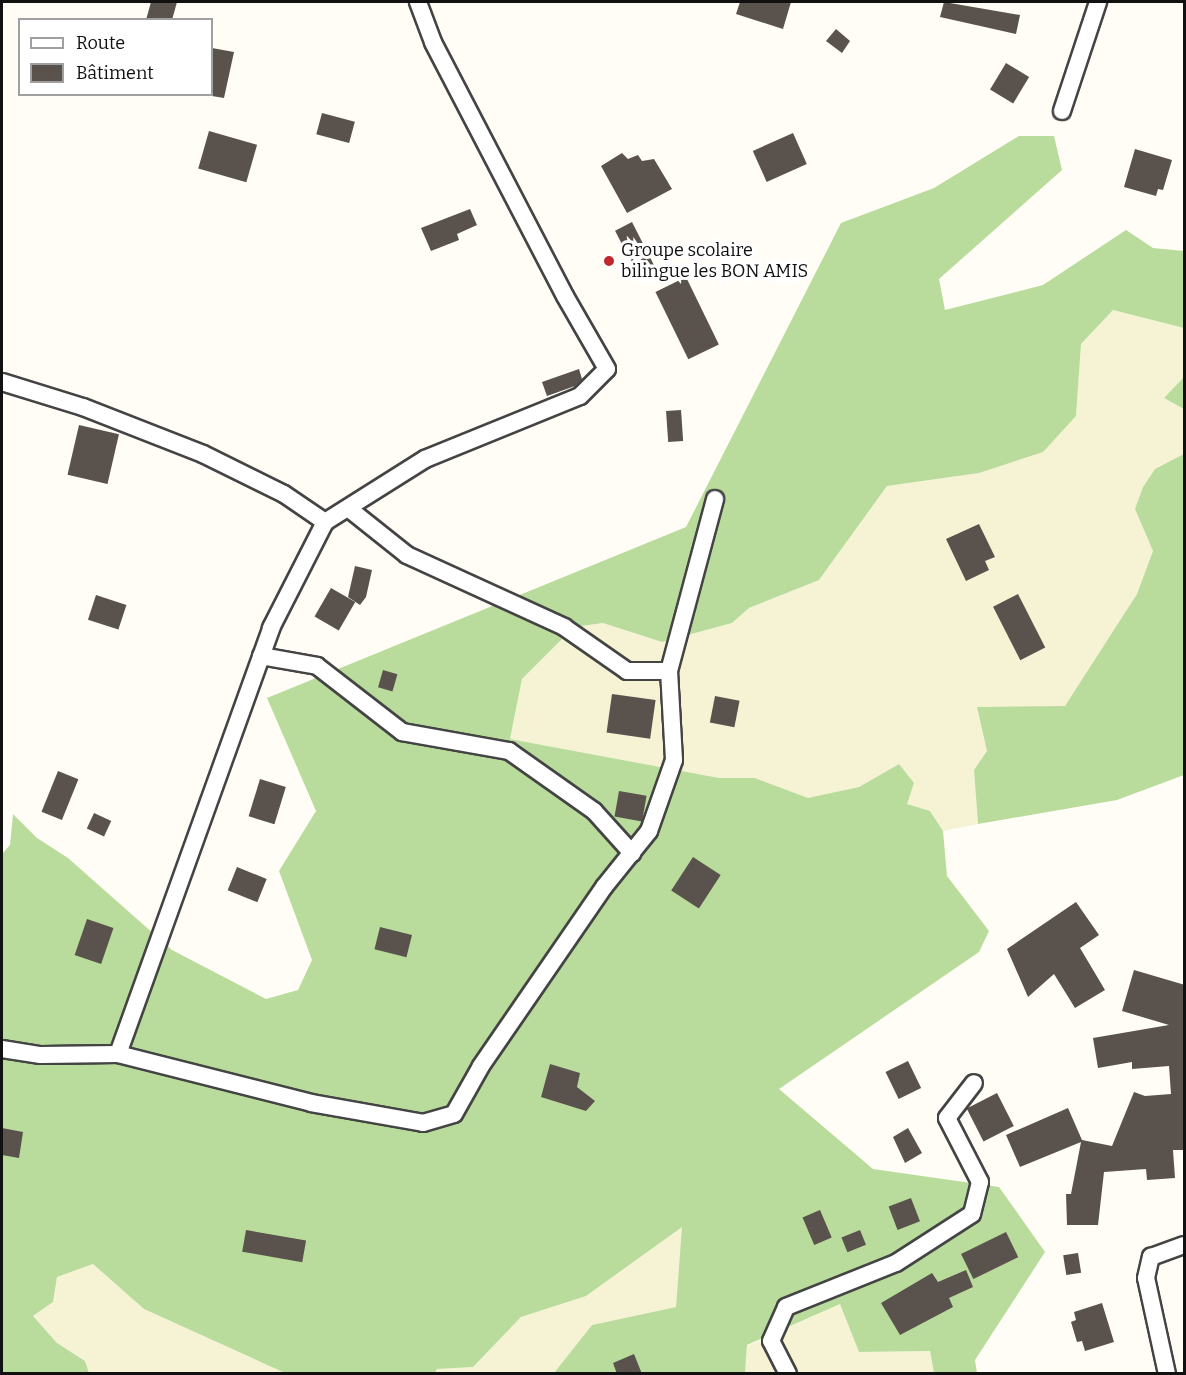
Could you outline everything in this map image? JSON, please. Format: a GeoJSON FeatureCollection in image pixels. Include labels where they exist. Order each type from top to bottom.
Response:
{"type":"FeatureCollection","features":[{"type":"Feature","properties":{"kind":"street"},"geometry":{"type":"LineString","coordinates":[[118,1054],[271,628],[325,522],[425,459],[580,396],[607,369],[565,297],[455,84],[418,2]]}},
{"type":"Feature","properties":{"kind":"street"},"geometry":{"type":"LineString","coordinates":[[1062,111],[1098,2]]}},
{"type":"Feature","properties":{"kind":"street"},"geometry":{"type":"LineString","coordinates":[[2,382],[82,407],[203,454],[284,494],[325,522]]}},
{"type":"Feature","properties":{"kind":"street"},"geometry":{"type":"LineString","coordinates":[[2,1049],[40,1055],[118,1054],[311,1103],[423,1123],[454,1114],[481,1066],[650,831],[674,760],[669,671],[715,499]]}},
{"type":"Feature","properties":{"kind":"street"},"geometry":{"type":"LineString","coordinates":[[348,507],[407,555],[564,627],[627,671],[669,671]]}},
{"type":"Feature","properties":{"kind":"street"},"geometry":{"type":"LineString","coordinates":[[261,656],[317,666],[402,732],[509,751],[594,811],[632,853]]}},
{"type":"Feature","properties":{"kind":"street"},"geometry":{"type":"LineString","coordinates":[[788,1374],[771,1341],[786,1307],[896,1263],[972,1214],[981,1182],[947,1118],[974,1083]]}},
{"type":"Feature","properties":{"kind":"street"},"geometry":{"type":"LineString","coordinates":[[1167,1374],[1146,1278],[1151,1257],[1185,1245]]}},
{"type":"Feature","properties":{"kind":"shaded area"},"geometry":{"type":"Polygon","coordinates":[[[1113,310],[1184,328],[1184,377],[1164,398],[1184,409],[1184,454],[1155,469],[1143,487],[1135,509],[1153,551],[1137,594],[1092,666],[1065,706],[987,751],[974,770],[978,824],[943,831],[930,811],[906,804],[899,764],[859,787],[808,799],[755,778],[719,778],[510,739],[522,679],[574,627],[603,623],[662,642],[732,623],[749,608],[819,580],[887,486],[979,473],[1076,416],[1081,344],[1113,310]]]}},
{"type":"Feature","properties":{"kind":"shaded area"},"geometry":{"type":"Polygon","coordinates":[[[683,1226],[676,1307],[592,1325],[554,1373],[434,1374],[437,1369],[473,1367],[521,1317],[586,1296],[683,1226]]]}},
{"type":"Feature","properties":{"kind":"shaded area"},"geometry":{"type":"Polygon","coordinates":[[[93,1264],[144,1309],[285,1373],[89,1373],[85,1361],[57,1343],[33,1316],[53,1302],[57,1277],[93,1264]]]}},
{"type":"Feature","properties":{"kind":"shaded area"},"geometry":{"type":"Polygon","coordinates":[[[840,1304],[859,1352],[930,1351],[934,1373],[745,1374],[747,1346],[840,1304]]]}},
{"type":"Feature","properties":{"kind":"green space"},"geometry":{"type":"Polygon","coordinates":[[[1019,136],[1054,136],[1062,170],[939,279],[945,310],[1043,285],[1126,230],[1153,248],[1184,251],[1184,328],[1113,310],[1081,344],[1076,416],[1043,452],[979,473],[887,486],[819,580],[749,608],[732,623],[662,642],[603,623],[574,627],[522,679],[510,739],[719,778],[755,778],[808,798],[859,787],[899,764],[914,783],[907,804],[930,811],[943,831],[947,876],[989,931],[979,952],[779,1089],[873,1169],[999,1187],[1045,1252],[975,1360],[977,1373],[934,1373],[930,1351],[859,1352],[840,1304],[747,1345],[745,1373],[554,1373],[592,1325],[676,1307],[682,1227],[586,1296],[521,1317],[473,1367],[437,1369],[434,1374],[285,1373],[144,1309],[93,1264],[57,1277],[53,1302],[33,1316],[57,1343],[85,1361],[89,1373],[2,1374],[2,854],[10,845],[13,814],[37,838],[68,858],[172,950],[266,999],[298,990],[312,960],[279,871],[316,811],[267,698],[686,527],[841,223],[934,188],[1019,136]]]}},
{"type":"Feature","properties":{"kind":"green space"},"geometry":{"type":"Polygon","coordinates":[[[1184,377],[1184,409],[1164,398],[1184,377]]]}},
{"type":"Feature","properties":{"kind":"green space"},"geometry":{"type":"Polygon","coordinates":[[[1184,454],[1184,775],[1117,800],[978,824],[974,770],[987,751],[977,707],[1065,706],[1137,594],[1153,551],[1135,509],[1143,487],[1155,469],[1184,454]]]}},
{"type":"Feature","properties":{"kind":"building"},"geometry":{"type":"Polygon","coordinates":[[[151,2],[177,2],[173,18],[147,18],[151,2]]]}},
{"type":"Feature","properties":{"kind":"building"},"geometry":{"type":"Polygon","coordinates":[[[740,2],[791,2],[783,29],[736,14],[740,2]]]}},
{"type":"Feature","properties":{"kind":"building"},"geometry":{"type":"Polygon","coordinates":[[[944,2],[1020,15],[1016,34],[940,17],[944,2]]]}},
{"type":"Feature","properties":{"kind":"building"},"geometry":{"type":"Polygon","coordinates":[[[836,29],[850,41],[842,53],[826,41],[836,29]]]}},
{"type":"Feature","properties":{"kind":"building"},"geometry":{"type":"Polygon","coordinates":[[[213,48],[234,52],[224,98],[212,96],[213,48]]]}},
{"type":"Feature","properties":{"kind":"building"},"geometry":{"type":"Polygon","coordinates":[[[1006,63],[1029,77],[1013,103],[990,90],[1006,63]]]}},
{"type":"Feature","properties":{"kind":"building"},"geometry":{"type":"Polygon","coordinates":[[[322,113],[355,122],[349,143],[316,134],[322,113]]]}},
{"type":"Feature","properties":{"kind":"building"},"geometry":{"type":"Polygon","coordinates":[[[209,131],[257,145],[246,182],[198,168],[209,131]]]}},
{"type":"Feature","properties":{"kind":"building"},"geometry":{"type":"Polygon","coordinates":[[[793,133],[807,164],[767,182],[753,151],[793,133]]]}},
{"type":"Feature","properties":{"kind":"building"},"geometry":{"type":"Polygon","coordinates":[[[1135,149],[1172,160],[1163,190],[1158,189],[1156,196],[1124,187],[1135,149]]]}},
{"type":"Feature","properties":{"kind":"building"},"geometry":{"type":"Polygon","coordinates":[[[622,153],[628,159],[638,155],[642,161],[654,159],[672,189],[627,213],[601,166],[622,153]]]}},
{"type":"Feature","properties":{"kind":"building"},"geometry":{"type":"Polygon","coordinates":[[[470,209],[477,225],[457,234],[459,240],[431,251],[421,228],[470,209]]]}},
{"type":"Feature","properties":{"kind":"building"},"geometry":{"type":"Polygon","coordinates":[[[632,222],[655,267],[638,276],[615,231],[632,222]]]}},
{"type":"Feature","properties":{"kind":"building"},"geometry":{"type":"Polygon","coordinates":[[[686,277],[719,344],[688,359],[655,292],[686,277]]]}},
{"type":"Feature","properties":{"kind":"building"},"geometry":{"type":"Polygon","coordinates":[[[579,369],[582,379],[575,386],[547,396],[542,382],[579,369]]]}},
{"type":"Feature","properties":{"kind":"building"},"geometry":{"type":"Polygon","coordinates":[[[681,410],[683,441],[668,442],[666,411],[681,410]]]}},
{"type":"Feature","properties":{"kind":"building"},"geometry":{"type":"Polygon","coordinates":[[[79,425],[119,434],[107,484],[68,475],[79,425]]]}},
{"type":"Feature","properties":{"kind":"building"},"geometry":{"type":"Polygon","coordinates":[[[979,524],[995,557],[985,561],[989,570],[966,581],[946,539],[979,524]]]}},
{"type":"Feature","properties":{"kind":"building"},"geometry":{"type":"Polygon","coordinates":[[[355,566],[372,570],[366,597],[360,605],[348,597],[355,566]]]}},
{"type":"Feature","properties":{"kind":"building"},"geometry":{"type":"Polygon","coordinates":[[[331,588],[355,602],[339,631],[314,617],[331,588]]]}},
{"type":"Feature","properties":{"kind":"building"},"geometry":{"type":"Polygon","coordinates":[[[1018,594],[1045,647],[1020,660],[993,607],[1018,594]]]}},
{"type":"Feature","properties":{"kind":"building"},"geometry":{"type":"Polygon","coordinates":[[[96,595],[126,605],[118,630],[88,620],[96,595]]]}},
{"type":"Feature","properties":{"kind":"building"},"geometry":{"type":"Polygon","coordinates":[[[383,670],[397,674],[392,691],[378,687],[383,670]]]}},
{"type":"Feature","properties":{"kind":"building"},"geometry":{"type":"Polygon","coordinates":[[[612,694],[656,700],[650,739],[607,733],[612,694]]]}},
{"type":"Feature","properties":{"kind":"building"},"geometry":{"type":"Polygon","coordinates":[[[715,696],[740,701],[734,727],[710,723],[715,696]]]}},
{"type":"Feature","properties":{"kind":"building"},"geometry":{"type":"Polygon","coordinates":[[[58,771],[78,779],[62,820],[42,812],[58,771]]]}},
{"type":"Feature","properties":{"kind":"building"},"geometry":{"type":"Polygon","coordinates":[[[260,779],[286,787],[274,824],[249,816],[260,779]]]}},
{"type":"Feature","properties":{"kind":"building"},"geometry":{"type":"Polygon","coordinates":[[[619,791],[647,796],[642,821],[614,817],[619,791]]]}},
{"type":"Feature","properties":{"kind":"building"},"geometry":{"type":"Polygon","coordinates":[[[94,813],[111,821],[104,836],[87,828],[94,813]]]}},
{"type":"Feature","properties":{"kind":"building"},"geometry":{"type":"Polygon","coordinates":[[[693,857],[721,875],[699,909],[671,891],[693,857]]]}},
{"type":"Feature","properties":{"kind":"building"},"geometry":{"type":"Polygon","coordinates":[[[237,867],[267,879],[257,902],[228,890],[237,867]]]}},
{"type":"Feature","properties":{"kind":"building"},"geometry":{"type":"Polygon","coordinates":[[[1076,902],[1099,935],[1080,948],[1105,990],[1075,1008],[1054,974],[1028,997],[1007,949],[1076,902]]]}},
{"type":"Feature","properties":{"kind":"building"},"geometry":{"type":"Polygon","coordinates":[[[87,919],[113,928],[101,964],[75,955],[87,919]]]}},
{"type":"Feature","properties":{"kind":"building"},"geometry":{"type":"Polygon","coordinates":[[[380,927],[412,935],[406,957],[374,949],[380,927]]]}},
{"type":"Feature","properties":{"kind":"building"},"geometry":{"type":"Polygon","coordinates":[[[1134,970],[1185,985],[1185,1150],[1173,1150],[1175,1178],[1147,1180],[1146,1169],[1104,1172],[1098,1225],[1067,1225],[1066,1194],[1071,1194],[1081,1142],[1020,1167],[1006,1135],[1068,1108],[1082,1140],[1112,1146],[1134,1092],[1145,1096],[1171,1094],[1169,1066],[1132,1069],[1132,1062],[1098,1068],[1093,1038],[1169,1025],[1122,1011],[1134,970]]]}},
{"type":"Feature","properties":{"kind":"building"},"geometry":{"type":"Polygon","coordinates":[[[908,1061],[921,1088],[899,1099],[886,1072],[908,1061]]]}},
{"type":"Feature","properties":{"kind":"building"},"geometry":{"type":"Polygon","coordinates":[[[550,1064],[580,1073],[577,1087],[595,1101],[586,1111],[541,1097],[550,1064]]]}},
{"type":"Feature","properties":{"kind":"building"},"geometry":{"type":"Polygon","coordinates":[[[997,1093],[1014,1126],[984,1141],[967,1108],[997,1093]]]}},
{"type":"Feature","properties":{"kind":"building"},"geometry":{"type":"Polygon","coordinates":[[[2,1128],[23,1132],[19,1158],[2,1155],[2,1128]]]}},
{"type":"Feature","properties":{"kind":"building"},"geometry":{"type":"Polygon","coordinates":[[[908,1128],[922,1153],[905,1163],[893,1137],[908,1128]]]}},
{"type":"Feature","properties":{"kind":"building"},"geometry":{"type":"Polygon","coordinates":[[[911,1198],[920,1221],[898,1230],[889,1207],[911,1198]]]}},
{"type":"Feature","properties":{"kind":"building"},"geometry":{"type":"Polygon","coordinates":[[[820,1210],[832,1238],[814,1245],[803,1217],[820,1210]]]}},
{"type":"Feature","properties":{"kind":"building"},"geometry":{"type":"Polygon","coordinates":[[[246,1230],[306,1241],[302,1262],[242,1252],[246,1230]]]}},
{"type":"Feature","properties":{"kind":"building"},"geometry":{"type":"Polygon","coordinates":[[[860,1230],[866,1245],[847,1252],[841,1237],[860,1230]]]}},
{"type":"Feature","properties":{"kind":"building"},"geometry":{"type":"Polygon","coordinates":[[[1006,1232],[1018,1257],[973,1279],[961,1254],[1006,1232]]]}},
{"type":"Feature","properties":{"kind":"building"},"geometry":{"type":"Polygon","coordinates":[[[1078,1253],[1081,1273],[1066,1275],[1063,1255],[1078,1253]]]}},
{"type":"Feature","properties":{"kind":"building"},"geometry":{"type":"Polygon","coordinates":[[[966,1270],[973,1287],[949,1298],[953,1307],[900,1335],[881,1303],[932,1273],[938,1282],[966,1270]]]}},
{"type":"Feature","properties":{"kind":"building"},"geometry":{"type":"Polygon","coordinates":[[[1102,1303],[1114,1342],[1085,1351],[1082,1341],[1077,1342],[1071,1322],[1076,1320],[1074,1312],[1102,1303]]]}},
{"type":"Feature","properties":{"kind":"building"},"geometry":{"type":"Polygon","coordinates":[[[634,1354],[642,1374],[617,1374],[613,1363],[634,1354]]]}},
{"type":"Feature","properties":{"kind":"place","name":"Groupe scolaire bilingue les BON AMIS"},"geometry":{"type":"Point","coordinates":[609,261]}}]}
